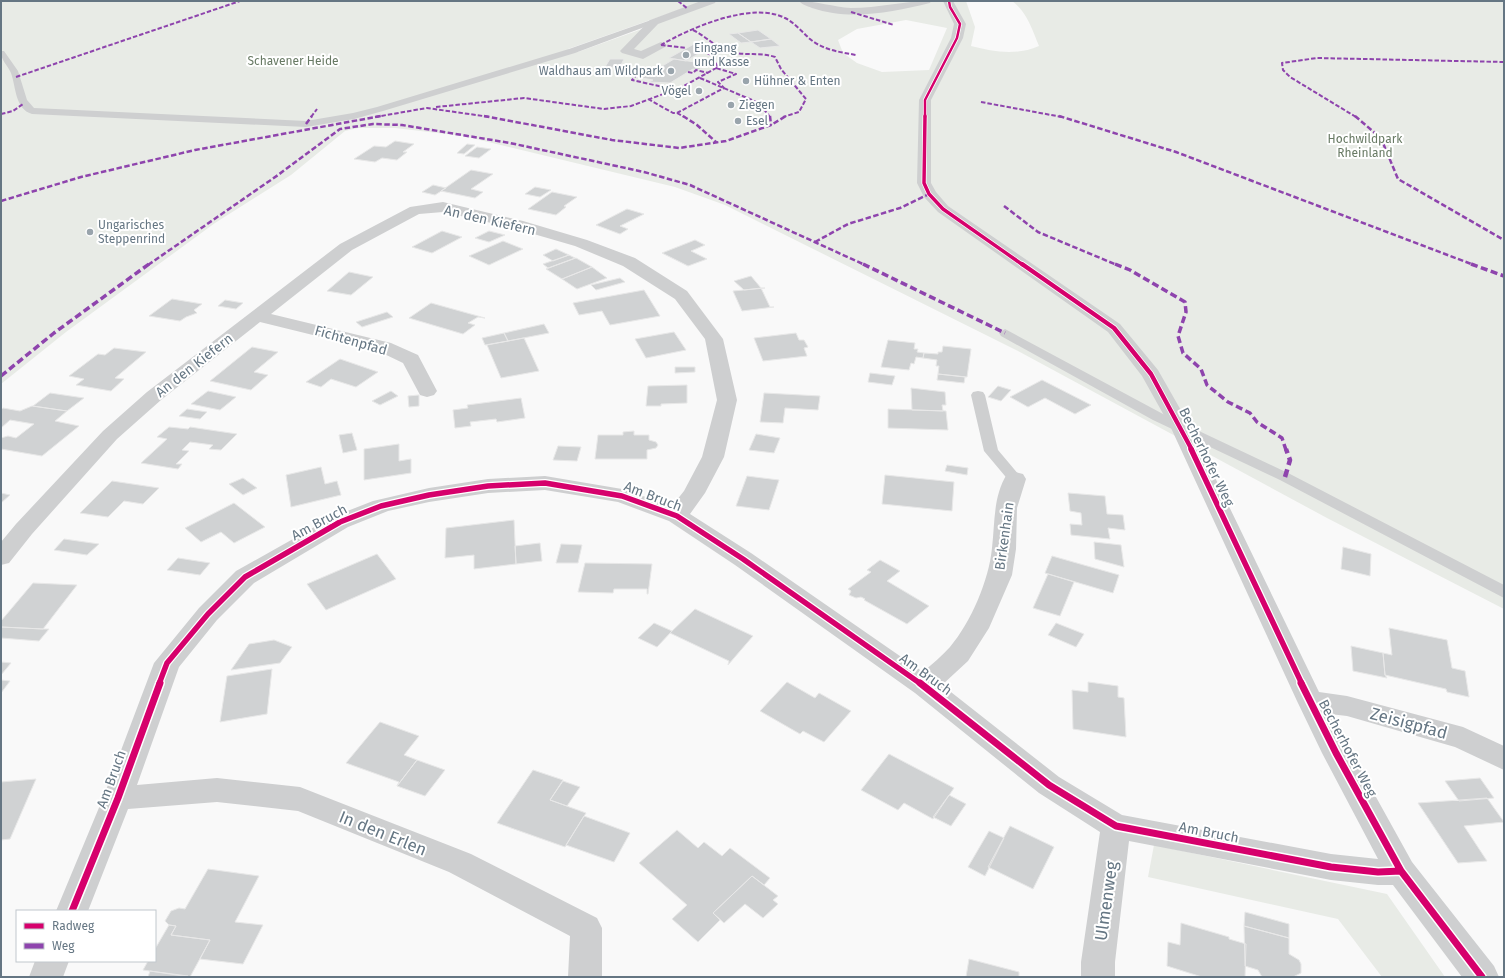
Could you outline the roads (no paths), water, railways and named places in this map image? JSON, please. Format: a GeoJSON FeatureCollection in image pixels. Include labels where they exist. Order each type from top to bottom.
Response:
{"type":"FeatureCollection","features":[{"type":"Feature","properties":{"kind":"street"},"geometry":{"type":"LineString","coordinates":[[661,46],[643,55],[626,51],[654,22],[712,1]]}},
{"type":"Feature","properties":{"kind":"street"},"geometry":{"type":"LineString","coordinates":[[804,1],[834,10],[865,12],[926,1]]}},
{"type":"Feature","properties":{"kind":"street","name":"Becherhofer Weg"},"geometry":{"type":"LineString","coordinates":[[946,1],[960,24],[957,38],[941,66],[925,100],[924,182],[929,194],[943,208],[978,234],[1114,328],[1151,374],[1181,428],[1336,753],[1401,871],[1482,977]]}},
{"type":"Feature","properties":{"kind":"street","name":"An den Kiefern"},"geometry":{"type":"LineString","coordinates":[[1,557],[24,529],[110,435],[154,396],[346,248],[415,210],[443,208],[517,224],[581,243],[629,262],[681,295],[714,339],[727,400],[713,457],[694,493],[677,516]]}},
{"type":"Feature","properties":{"kind":"street","name":"Fichtenpfad"},"geometry":{"type":"LineString","coordinates":[[256,316],[384,347],[411,359],[426,391]]}},
{"type":"Feature","properties":{"kind":"street","name":"Birkenhain"},"geometry":{"type":"LineString","coordinates":[[924,686],[960,654],[980,622],[1000,575],[1004,549],[1006,508],[1015,479]]}},
{"type":"Feature","properties":{"kind":"street","name":"Am Bruch"},"geometry":{"type":"LineString","coordinates":[[72,910],[118,798],[166,663],[208,614],[245,577],[340,522],[381,506],[429,495],[488,486],[545,483],[622,496],[677,516],[743,559],[924,686],[1049,785],[1116,826],[1330,867],[1378,872],[1401,871]]}},
{"type":"Feature","properties":{"kind":"street","name":"Zeisigpfad"},"geometry":{"type":"LineString","coordinates":[[1310,701],[1347,706],[1463,738],[1504,759]]}},
{"type":"Feature","properties":{"kind":"street","name":"In den Erlen"},"geometry":{"type":"LineString","coordinates":[[118,798],[218,790],[300,799],[460,863],[586,928],[585,977]]}},
{"type":"Feature","properties":{"kind":"street","name":"Ulmenweg"},"geometry":{"type":"LineString","coordinates":[[1098,977],[1098,962],[1116,826]]}},
{"type":"Feature","properties":{"kind":"street"},"geometry":{"type":"LineString","coordinates":[[46,977],[52,962]]}},
{"type":"Feature","properties":{"kind":"lane"},"geometry":{"type":"LineString","coordinates":[[1,53],[15,74],[23,104],[32,111],[110,116],[306,124],[354,116],[380,109],[572,51],[654,22]]}},
{"type":"Feature","properties":{"kind":"lane"},"geometry":{"type":"LineString","coordinates":[[1005,333],[1181,428],[1285,477],[1504,592]]}},
{"type":"Feature","properties":{"kind":"lane","name":"Birkenhain"},"geometry":{"type":"LineString","coordinates":[[978,395],[991,451],[1015,479]]}},
{"type":"Feature","properties":{"kind":"place","name":"Eingang und Kasse"},"geometry":{"type":"Point","coordinates":[686,55]}},
{"type":"Feature","properties":{"kind":"place","name":"Waldhaus am Wildpark"},"geometry":{"type":"Point","coordinates":[671,71]}},
{"type":"Feature","properties":{"kind":"place","name":"Hühner & Enten"},"geometry":{"type":"Point","coordinates":[746,81]}},
{"type":"Feature","properties":{"kind":"place","name":"Vögel"},"geometry":{"type":"Point","coordinates":[699,91]}},
{"type":"Feature","properties":{"kind":"place","name":"Ziegen"},"geometry":{"type":"Point","coordinates":[731,105]}},
{"type":"Feature","properties":{"kind":"place","name":"Esel"},"geometry":{"type":"Point","coordinates":[738,121]}},
{"type":"Feature","properties":{"kind":"place","name":"Ungarisches Steppenrind"},"geometry":{"type":"Point","coordinates":[90,232]}},
{"type":"Feature","properties":{"kind":"park label","name":"Schavener Heide"},"geometry":{"type":"Point","coordinates":[293,61]}},
{"type":"Feature","properties":{"kind":"park label","name":"Hochwildpark Rheinland"},"geometry":{"type":"Point","coordinates":[1365,146]}}]}
